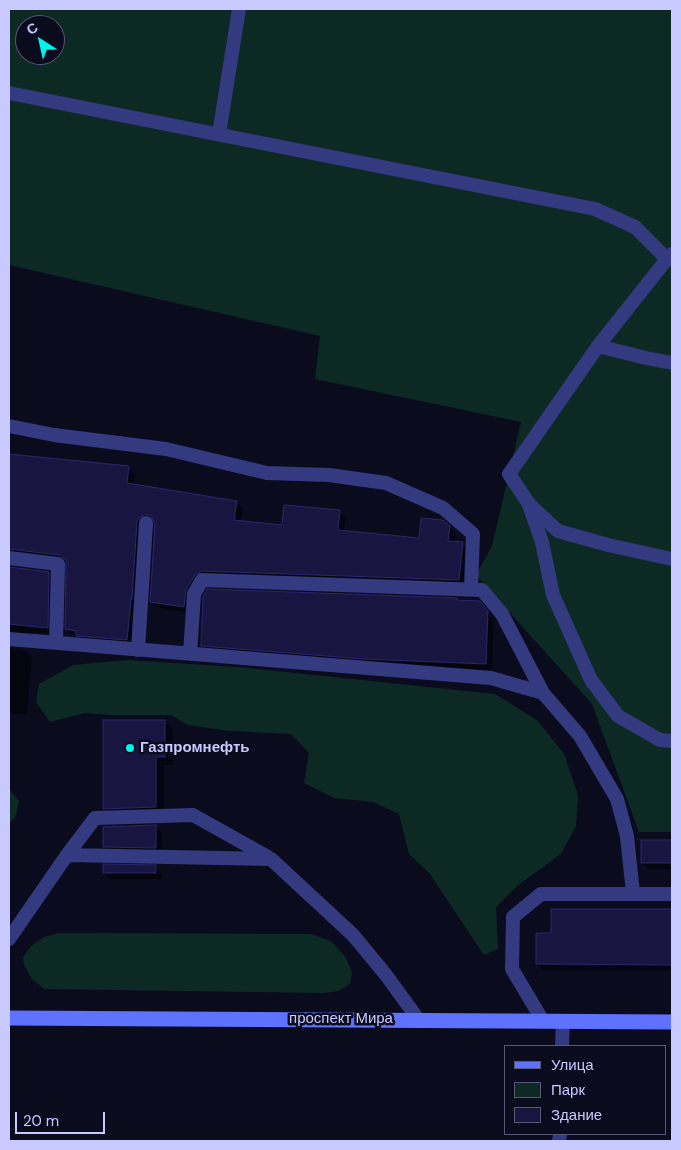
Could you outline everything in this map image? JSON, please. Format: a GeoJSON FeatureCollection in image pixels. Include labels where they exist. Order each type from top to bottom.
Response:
{"type":"FeatureCollection","features":[{"type":"Feature","properties":{"kind":"street","name":"проспект Мира"},"geometry":{"type":"LineString","coordinates":[[9,1018],[672,1022]]}},
{"type":"Feature","properties":{"kind":"lane"},"geometry":{"type":"LineString","coordinates":[[220,134],[239,9]]}},
{"type":"Feature","properties":{"kind":"lane"},"geometry":{"type":"LineString","coordinates":[[9,93],[595,209],[634,227],[669,256],[598,346],[510,474],[529,504],[542,542],[553,595],[591,680],[618,716],[660,740],[672,741]]}},
{"type":"Feature","properties":{"kind":"lane"},"geometry":{"type":"LineString","coordinates":[[598,346],[672,363]]}},
{"type":"Feature","properties":{"kind":"lane"},"geometry":{"type":"LineString","coordinates":[[9,426],[54,435],[166,449],[267,474],[329,475],[386,483],[443,508],[473,534],[471,589]]}},
{"type":"Feature","properties":{"kind":"lane"},"geometry":{"type":"LineString","coordinates":[[529,504],[558,531],[672,560]]}},
{"type":"Feature","properties":{"kind":"lane"},"geometry":{"type":"LineString","coordinates":[[138,650],[146,523]]}},
{"type":"Feature","properties":{"kind":"lane"},"geometry":{"type":"LineString","coordinates":[[9,558],[58,564],[56,643]]}},
{"type":"Feature","properties":{"kind":"lane"},"geometry":{"type":"LineString","coordinates":[[190,654],[194,594],[202,580],[482,590],[502,614],[543,693],[580,736],[617,799],[627,836],[633,893]]}},
{"type":"Feature","properties":{"kind":"lane"},"geometry":{"type":"LineString","coordinates":[[9,639],[491,678],[543,693]]}},
{"type":"Feature","properties":{"kind":"lane"},"geometry":{"type":"LineString","coordinates":[[9,939],[95,818],[194,815],[271,858],[354,935],[418,1019]]}},
{"type":"Feature","properties":{"kind":"lane"},"geometry":{"type":"LineString","coordinates":[[67,855],[271,858]]}},
{"type":"Feature","properties":{"kind":"lane"},"geometry":{"type":"LineString","coordinates":[[543,1021],[512,969],[513,917],[541,894],[672,894]]}},
{"type":"Feature","properties":{"kind":"lane"},"geometry":{"type":"LineString","coordinates":[[562,1045],[563,1021]]}},
{"type":"Feature","properties":{"kind":"green space"},"geometry":{"type":"Polygon","coordinates":[[[9,9],[672,9],[672,832],[639,832],[592,704],[476,575],[492,546],[521,422],[315,379],[320,336],[9,265],[9,9]]]}},
{"type":"Feature","properties":{"kind":"green space"},"geometry":{"type":"Polygon","coordinates":[[[127,660],[238,667],[495,694],[537,720],[564,754],[578,795],[576,826],[561,854],[517,886],[496,907],[498,949],[484,955],[430,874],[409,854],[399,814],[373,802],[334,798],[304,783],[309,753],[291,734],[229,731],[188,725],[171,715],[85,713],[50,722],[36,702],[39,684],[73,665],[127,660]]]}},
{"type":"Feature","properties":{"kind":"green space"},"geometry":{"type":"Polygon","coordinates":[[[9,789],[19,801],[15,818],[9,822],[9,789]]]}},
{"type":"Feature","properties":{"kind":"green space"},"geometry":{"type":"Polygon","coordinates":[[[58,933],[311,934],[331,941],[345,956],[352,972],[350,984],[339,991],[324,993],[44,989],[32,979],[24,965],[23,957],[31,946],[44,937],[58,933]]]}},
{"type":"Feature","properties":{"kind":"building"},"geometry":{"type":"Polygon","coordinates":[[[9,454],[129,466],[127,483],[237,501],[234,520],[282,525],[284,505],[340,510],[338,530],[419,538],[421,518],[443,520],[450,526],[448,541],[463,542],[459,580],[202,571],[195,575],[186,590],[184,607],[150,602],[155,524],[151,516],[146,514],[139,518],[137,522],[132,599],[127,640],[76,636],[76,631],[65,629],[66,560],[59,555],[9,549],[9,454]]]}},
{"type":"Feature","properties":{"kind":"building"},"geometry":{"type":"Polygon","coordinates":[[[9,567],[49,572],[48,628],[9,624],[9,567]]]}},
{"type":"Feature","properties":{"kind":"building"},"geometry":{"type":"Polygon","coordinates":[[[207,589],[457,598],[457,600],[480,601],[488,611],[486,664],[364,659],[201,646],[203,597],[207,589]]]}},
{"type":"Feature","properties":{"kind":"building"},"geometry":{"type":"Polygon","coordinates":[[[103,720],[165,720],[165,757],[156,757],[156,807],[103,809],[103,720]]]}},
{"type":"Feature","properties":{"kind":"building"},"geometry":{"type":"Polygon","coordinates":[[[156,825],[156,848],[103,847],[103,827],[156,825]]]}},
{"type":"Feature","properties":{"kind":"building"},"geometry":{"type":"Polygon","coordinates":[[[641,840],[672,840],[672,863],[641,863],[641,840]]]}},
{"type":"Feature","properties":{"kind":"building"},"geometry":{"type":"Polygon","coordinates":[[[103,864],[156,865],[156,873],[103,873],[103,864]]]}},
{"type":"Feature","properties":{"kind":"building"},"geometry":{"type":"Polygon","coordinates":[[[551,909],[672,909],[672,965],[536,964],[536,933],[551,933],[551,909]]]}},
{"type":"Feature","properties":{"kind":"place","name":"Газпромнефть"},"geometry":{"type":"Point","coordinates":[130,748]}}]}
